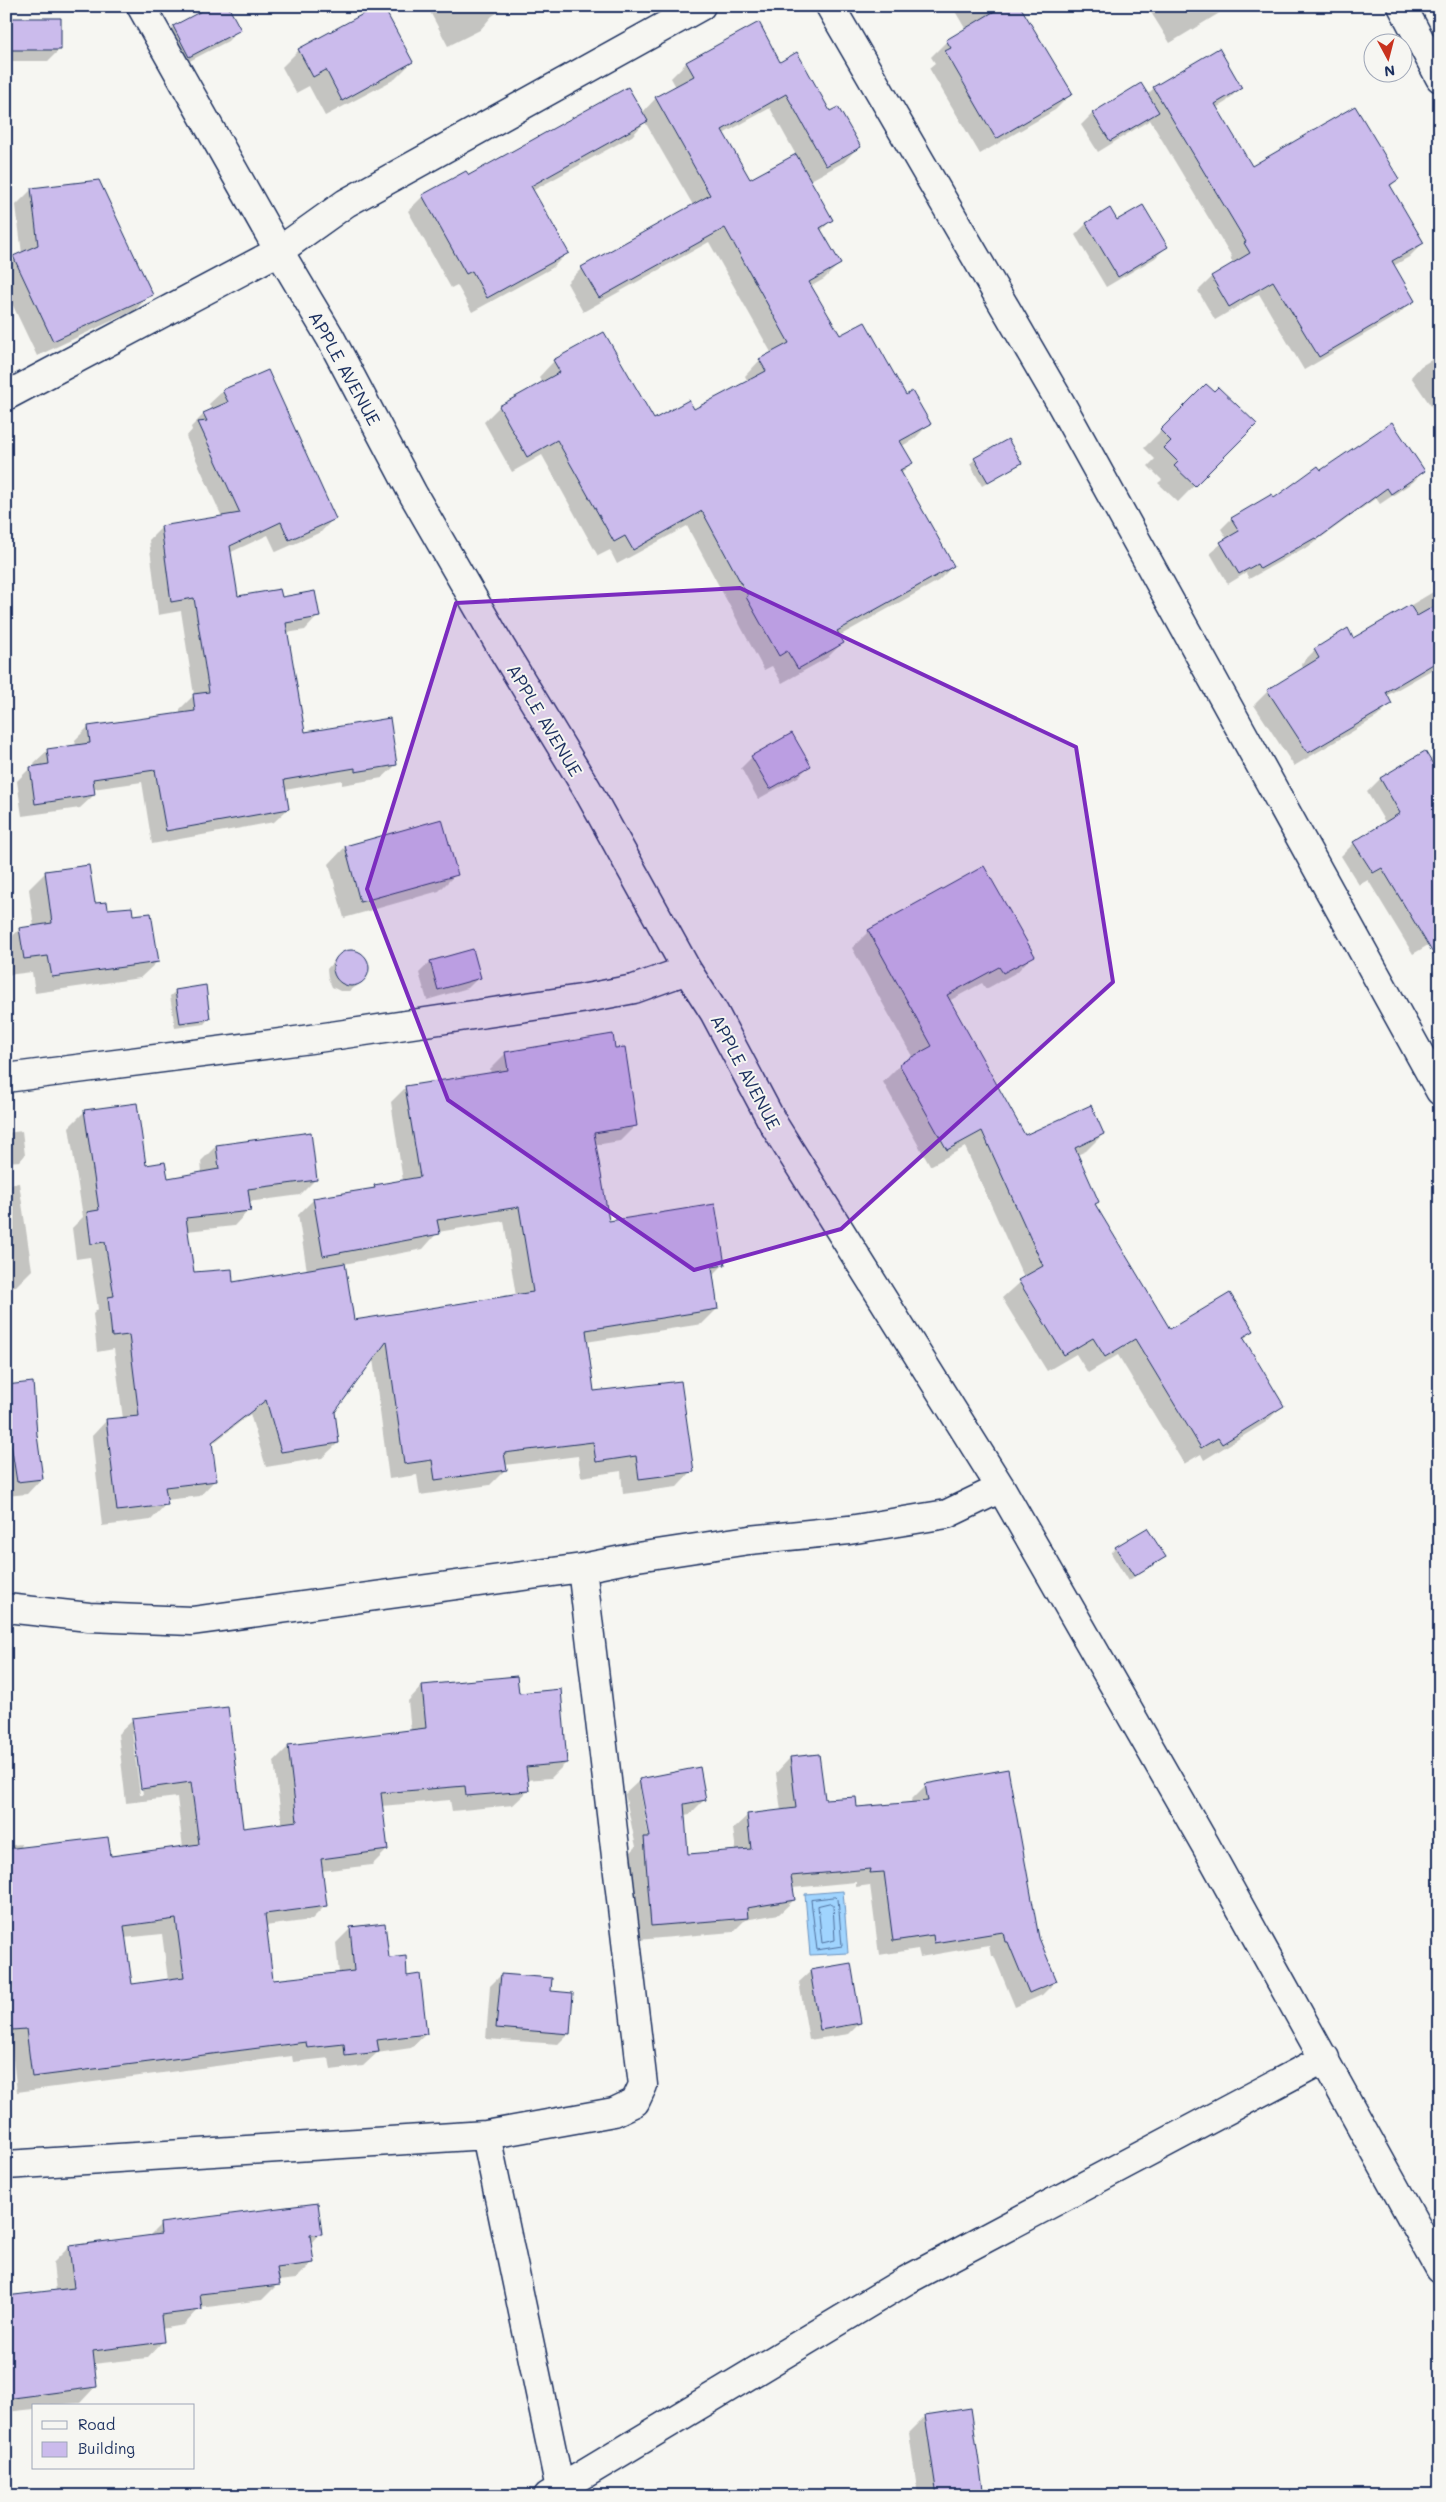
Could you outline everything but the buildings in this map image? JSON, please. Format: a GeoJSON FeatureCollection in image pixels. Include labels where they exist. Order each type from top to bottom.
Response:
{"type":"FeatureCollection","features":[{"type":"Feature","properties":{"kind":"street","name":"APPLE AVENUE"},"geometry":{"type":"LineString","coordinates":[[141,6],[279,251],[330,337],[413,494],[501,647],[587,789],[687,970],[714,1012],[774,1125],[961,1427],[1001,1488],[1325,2058],[1440,2269]]}},
{"type":"Feature","properties":{"kind":"street"},"geometry":{"type":"LineString","coordinates":[[6,396],[279,251],[346,203],[701,6]]}},
{"type":"Feature","properties":{"kind":"street"},"geometry":{"type":"LineString","coordinates":[[830,6],[1060,402],[1440,1091]]}},
{"type":"Feature","properties":{"kind":"street"},"geometry":{"type":"LineString","coordinates":[[1402,6],[1440,78]]}},
{"type":"Feature","properties":{"kind":"street"},"geometry":{"type":"LineString","coordinates":[[6,1078],[311,1039],[581,999],[634,989],[687,970]]}},
{"type":"Feature","properties":{"kind":"street"},"geometry":{"type":"LineString","coordinates":[[6,1608],[89,1617],[192,1621],[582,1568],[730,1543],[849,1530],[947,1514],[1001,1488]]}},
{"type":"Feature","properties":{"kind":"street"},"geometry":{"type":"LineString","coordinates":[[6,2166],[486,2135],[614,2112],[635,2102],[643,2085],[582,1568]]}},
{"type":"Feature","properties":{"kind":"street"},"geometry":{"type":"LineString","coordinates":[[486,2135],[554,2492],[907,2280],[1325,2058]]}},
{"type":"Feature","properties":{"kind":"highlighted area"},"geometry":{"type":"Polygon","coordinates":[[[740,588],[1076,747],[1113,982],[841,1229],[694,1270],[448,1100],[367,889],[456,603],[740,588]]]}},
{"type":"Feature","properties":{"kind":"water"},"geometry":{"type":"Polygon","coordinates":[[[843,1891],[848,1953],[810,1955],[805,1894],[843,1891]]]}}]}
